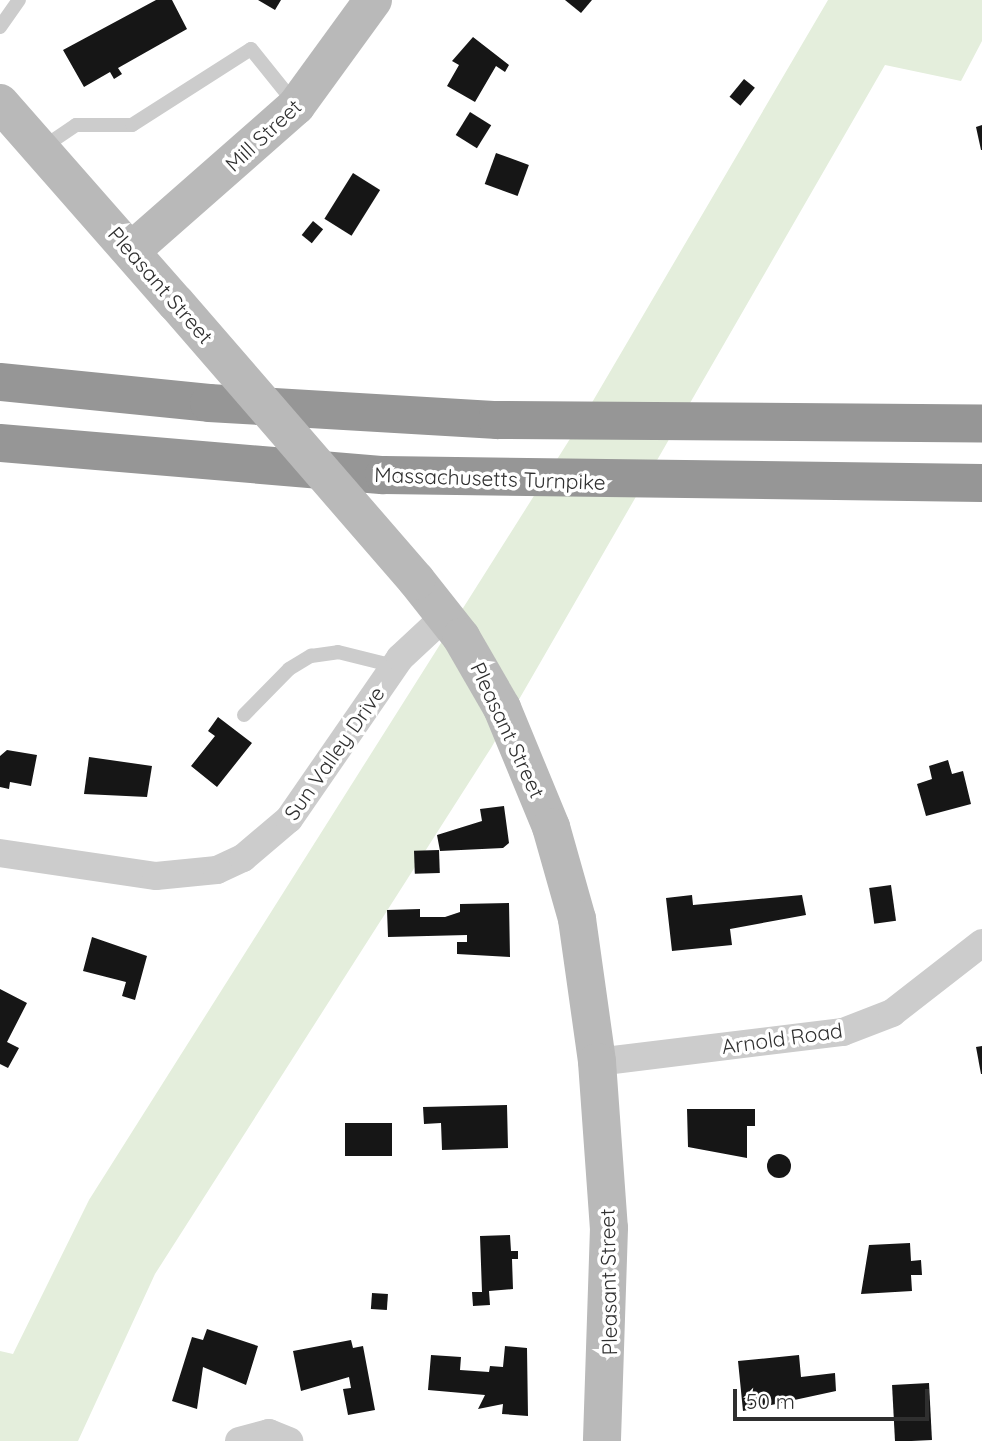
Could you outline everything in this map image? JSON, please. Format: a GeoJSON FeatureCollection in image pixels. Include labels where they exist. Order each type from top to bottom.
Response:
{"type":"FeatureCollection","features":[{"type":"Feature","properties":{"kind":"highway"},"geometry":{"type":"LineString","coordinates":[[0,382],[484,419],[982,424]]}},
{"type":"Feature","properties":{"kind":"highway","name":"Massachusetts Turnpike"},"geometry":{"type":"LineString","coordinates":[[0,443],[384,475],[982,483]]}},
{"type":"Feature","properties":{"kind":"main road","name":"Mill Street"},"geometry":{"type":"LineString","coordinates":[[131,251],[296,106],[373,0]]}},
{"type":"Feature","properties":{"kind":"main road","name":"Pleasant Street"},"geometry":{"type":"LineString","coordinates":[[0,103],[416,580],[445,616],[502,708],[551,827],[577,919],[597,1062],[610,1277],[603,1441]]}},
{"type":"Feature","properties":{"kind":"street","name":"Sun Valley Drive"},"geometry":{"type":"LineString","coordinates":[[0,853],[156,876],[217,870],[243,858],[289,819],[394,666],[445,616]]}},
{"type":"Feature","properties":{"kind":"street","name":"Arnold Road"},"geometry":{"type":"LineString","coordinates":[[597,1062],[843,1032],[892,1013],[982,943]]}},
{"type":"Feature","properties":{"kind":"street"},"geometry":{"type":"LineString","coordinates":[[239,1441],[269,1433],[289,1441]]}},
{"type":"Feature","properties":{"kind":"lane"},"geometry":{"type":"LineString","coordinates":[[0,26],[19,0]]}},
{"type":"Feature","properties":{"kind":"lane"},"geometry":{"type":"LineString","coordinates":[[41,149],[76,125],[132,125],[251,49],[296,106]]}},
{"type":"Feature","properties":{"kind":"lane"},"geometry":{"type":"LineString","coordinates":[[244,715],[289,669],[311,656],[338,652],[394,666]]}},
{"type":"Feature","properties":{"kind":"green space"},"geometry":{"type":"Polygon","coordinates":[[[828,0],[982,0],[982,41],[961,81],[885,65],[491,748],[155,1274],[78,1441],[0,1441],[0,1351],[13,1354],[89,1200],[580,423],[828,0]]]}},
{"type":"Feature","properties":{"kind":"building"},"geometry":{"type":"Polygon","coordinates":[[[156,0],[172,0],[187,29],[118,68],[122,74],[114,79],[110,72],[84,87],[63,50],[156,0]]]}},
{"type":"Feature","properties":{"kind":"building"},"geometry":{"type":"Polygon","coordinates":[[[258,0],[281,0],[275,10],[258,0]]]}},
{"type":"Feature","properties":{"kind":"building"},"geometry":{"type":"Polygon","coordinates":[[[565,0],[592,0],[581,13],[565,0]]]}},
{"type":"Feature","properties":{"kind":"building"},"geometry":{"type":"Polygon","coordinates":[[[473,37],[509,65],[505,72],[496,66],[475,102],[447,86],[459,65],[452,61],[473,37]]]}},
{"type":"Feature","properties":{"kind":"building"},"geometry":{"type":"Polygon","coordinates":[[[744,79],[755,88],[740,106],[730,97],[744,79]]]}},
{"type":"Feature","properties":{"kind":"building"},"geometry":{"type":"Polygon","coordinates":[[[470,112],[491,125],[477,148],[456,135],[470,112]]]}},
{"type":"Feature","properties":{"kind":"building"},"geometry":{"type":"Polygon","coordinates":[[[982,125],[982,150],[981,150],[976,127],[982,125]]]}},
{"type":"Feature","properties":{"kind":"building"},"geometry":{"type":"Polygon","coordinates":[[[496,153],[529,165],[518,196],[485,184],[496,153]]]}},
{"type":"Feature","properties":{"kind":"building"},"geometry":{"type":"Polygon","coordinates":[[[353,173],[380,190],[352,236],[324,219],[353,173]]]}},
{"type":"Feature","properties":{"kind":"building"},"geometry":{"type":"Polygon","coordinates":[[[313,221],[323,229],[312,243],[302,235],[313,221]]]}},
{"type":"Feature","properties":{"kind":"building"},"geometry":{"type":"Polygon","coordinates":[[[218,717],[252,743],[217,787],[191,766],[215,736],[208,731],[218,717]]]}},
{"type":"Feature","properties":{"kind":"building"},"geometry":{"type":"Polygon","coordinates":[[[7,750],[37,755],[31,786],[10,782],[9,789],[0,787],[0,756],[7,750]]]}},
{"type":"Feature","properties":{"kind":"building"},"geometry":{"type":"Polygon","coordinates":[[[89,757],[152,766],[147,797],[84,794],[89,757]]]}},
{"type":"Feature","properties":{"kind":"building"},"geometry":{"type":"Polygon","coordinates":[[[948,760],[952,774],[963,771],[971,804],[926,816],[917,784],[932,779],[929,766],[948,760]]]}},
{"type":"Feature","properties":{"kind":"building"},"geometry":{"type":"Polygon","coordinates":[[[504,806],[509,843],[503,848],[440,851],[437,835],[482,821],[480,809],[504,806]]]}},
{"type":"Feature","properties":{"kind":"building"},"geometry":{"type":"Polygon","coordinates":[[[439,850],[440,873],[415,874],[414,851],[439,850]]]}},
{"type":"Feature","properties":{"kind":"building"},"geometry":{"type":"Polygon","coordinates":[[[891,885],[896,921],[874,924],[869,888],[891,885]]]}},
{"type":"Feature","properties":{"kind":"building"},"geometry":{"type":"Polygon","coordinates":[[[692,895],[693,905],[802,895],[806,915],[730,929],[732,945],[672,951],[666,898],[692,895]]]}},
{"type":"Feature","properties":{"kind":"building"},"geometry":{"type":"Polygon","coordinates":[[[509,903],[510,957],[457,954],[457,942],[467,942],[467,935],[388,937],[387,910],[420,909],[420,917],[445,917],[460,912],[460,904],[509,903]]]}},
{"type":"Feature","properties":{"kind":"building"},"geometry":{"type":"Polygon","coordinates":[[[92,937],[147,956],[135,1000],[122,996],[126,982],[83,971],[92,937]]]}},
{"type":"Feature","properties":{"kind":"building"},"geometry":{"type":"Polygon","coordinates":[[[0,989],[27,1003],[7,1042],[19,1048],[8,1068],[0,1064],[0,989]]]}},
{"type":"Feature","properties":{"kind":"building"},"geometry":{"type":"Polygon","coordinates":[[[982,1046],[982,1074],[981,1074],[976,1047],[982,1046]]]}},
{"type":"Feature","properties":{"kind":"building"},"geometry":{"type":"Polygon","coordinates":[[[507,1105],[508,1148],[442,1150],[441,1123],[424,1124],[423,1107],[507,1105]]]}},
{"type":"Feature","properties":{"kind":"building"},"geometry":{"type":"Polygon","coordinates":[[[687,1109],[755,1109],[755,1126],[747,1126],[747,1158],[688,1147],[687,1109]]]}},
{"type":"Feature","properties":{"kind":"building"},"geometry":{"type":"Polygon","coordinates":[[[345,1123],[392,1123],[392,1156],[345,1156],[345,1123]]]}},
{"type":"Feature","properties":{"kind":"building"},"geometry":{"type":"Polygon","coordinates":[[[779,1154],[788,1157],[791,1166],[788,1175],[779,1178],[770,1175],[767,1166],[770,1157],[779,1154]]]}},
{"type":"Feature","properties":{"kind":"building"},"geometry":{"type":"Polygon","coordinates":[[[510,1235],[511,1251],[518,1251],[518,1259],[512,1259],[513,1289],[489,1291],[490,1305],[473,1306],[472,1292],[482,1292],[480,1236],[510,1235]]]}},
{"type":"Feature","properties":{"kind":"building"},"geometry":{"type":"Polygon","coordinates":[[[910,1243],[911,1261],[921,1260],[922,1275],[911,1275],[912,1291],[861,1294],[869,1245],[910,1243]]]}},
{"type":"Feature","properties":{"kind":"building"},"geometry":{"type":"Polygon","coordinates":[[[372,1293],[388,1294],[387,1310],[371,1309],[372,1293]]]}},
{"type":"Feature","properties":{"kind":"building"},"geometry":{"type":"Polygon","coordinates":[[[207,1329],[258,1346],[246,1385],[203,1367],[197,1409],[172,1401],[192,1337],[203,1340],[207,1329]]]}},
{"type":"Feature","properties":{"kind":"building"},"geometry":{"type":"Polygon","coordinates":[[[351,1340],[353,1348],[363,1346],[375,1410],[348,1415],[343,1389],[351,1388],[349,1377],[301,1391],[293,1351],[351,1340]]]}},
{"type":"Feature","properties":{"kind":"building"},"geometry":{"type":"Polygon","coordinates":[[[505,1346],[527,1348],[528,1416],[502,1414],[503,1404],[478,1409],[485,1395],[428,1390],[431,1355],[461,1357],[460,1370],[489,1372],[490,1366],[503,1367],[505,1346]]]}},
{"type":"Feature","properties":{"kind":"building"},"geometry":{"type":"Polygon","coordinates":[[[799,1355],[801,1377],[835,1373],[836,1391],[743,1411],[738,1361],[799,1355]]]}},
{"type":"Feature","properties":{"kind":"building"},"geometry":{"type":"Polygon","coordinates":[[[929,1383],[932,1440],[895,1441],[892,1385],[929,1383]]]}}]}
